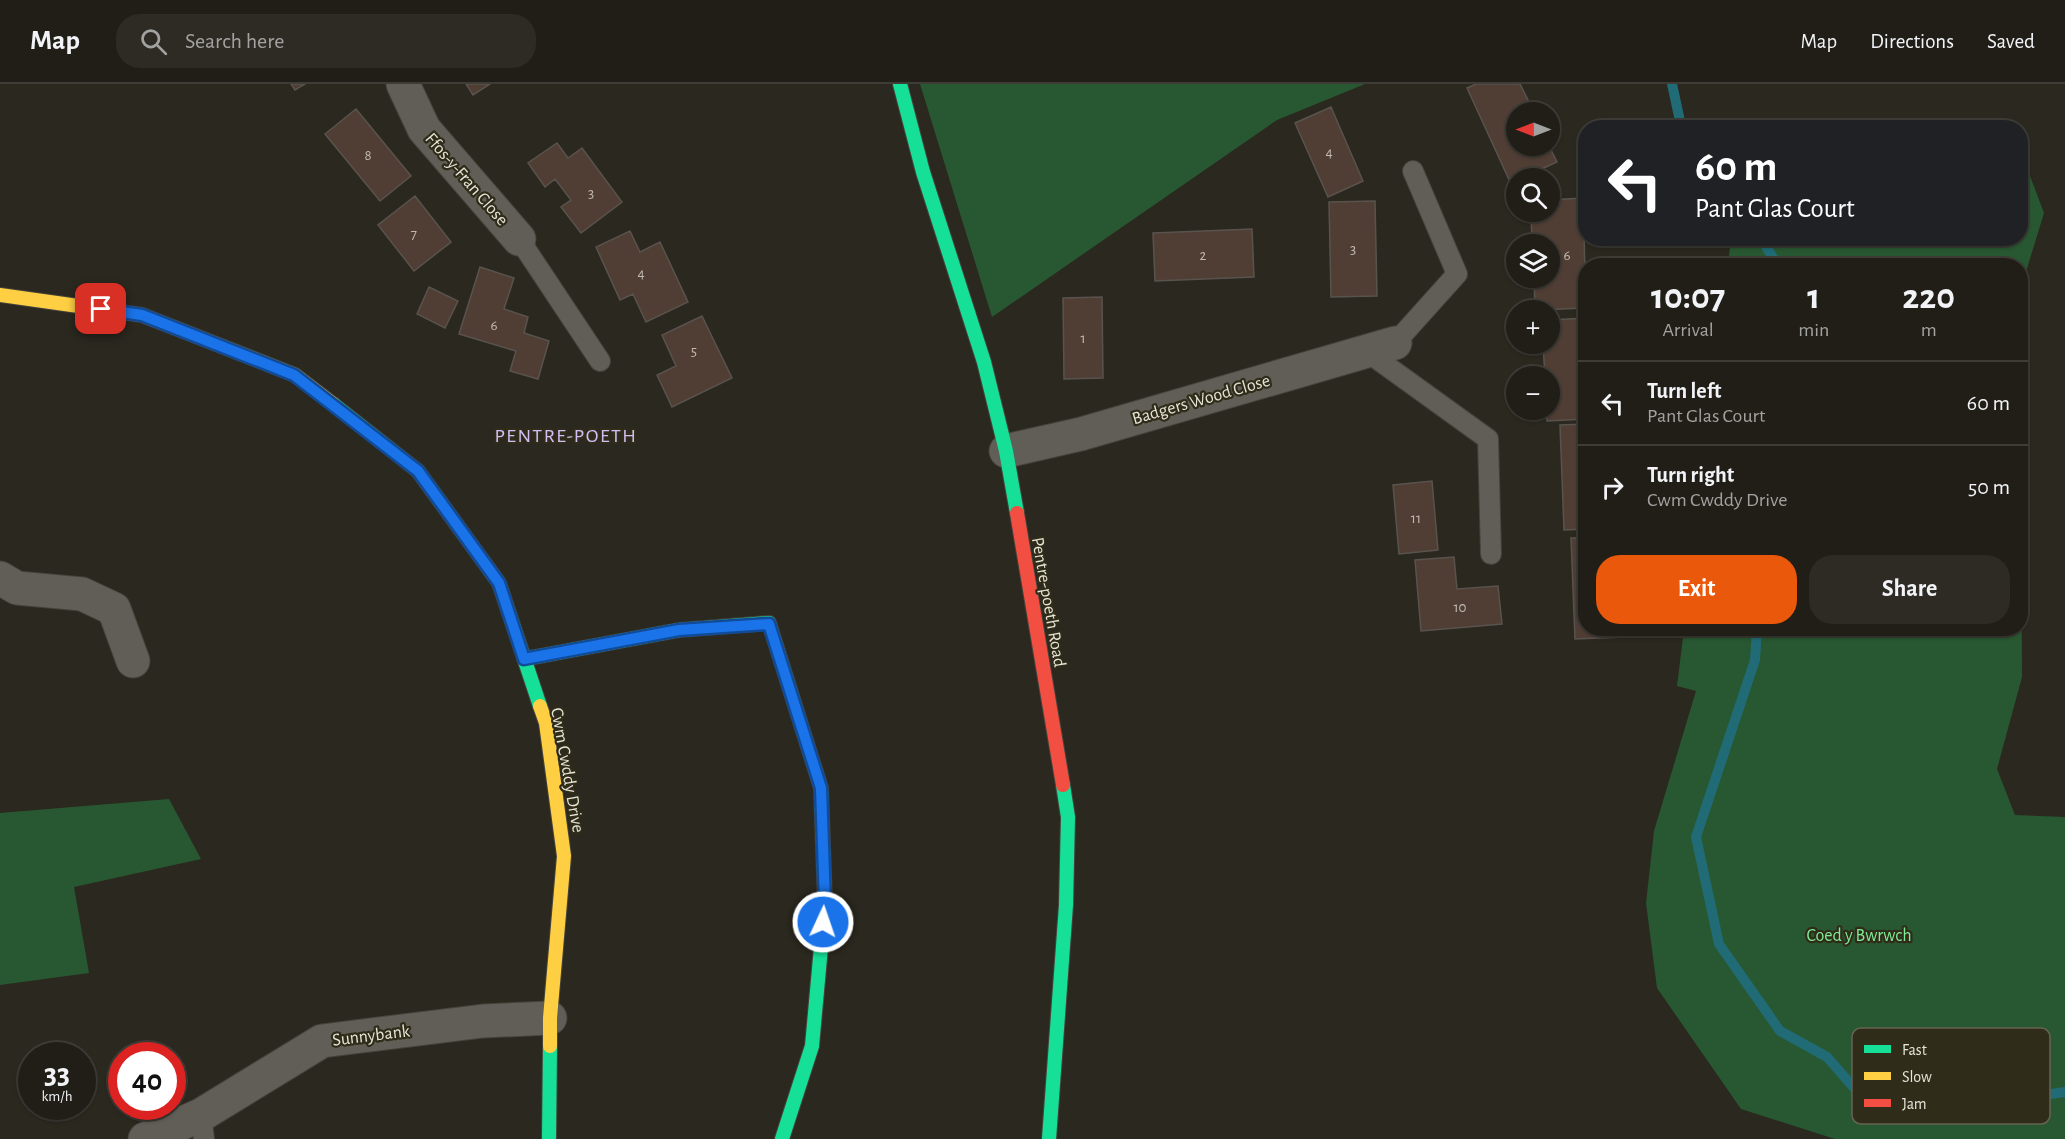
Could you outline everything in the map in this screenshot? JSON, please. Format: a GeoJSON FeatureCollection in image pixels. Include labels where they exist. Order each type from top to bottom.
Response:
{"type":"FeatureCollection","features":[{"type":"Feature","properties":{"kind":"street","name":"Ffos-y-Fran Close"},"geometry":{"type":"LineString","coordinates":[[403,84],[424,129],[519,239]]}},
{"type":"Feature","properties":{"kind":"street","name":"Pentre-poeth Road"},"geometry":{"type":"LineString","coordinates":[[900,84],[923,172],[984,362],[1006,451],[1068,817],[1066,905],[1049,1139]]}},
{"type":"Feature","properties":{"kind":"street","name":"Cwm Cwddy Drive"},"geometry":{"type":"LineString","coordinates":[[0,295],[142,315],[294,375],[418,471],[499,583],[546,723],[564,856],[550,1018],[549,1139]]}},
{"type":"Feature","properties":{"kind":"street","name":"Badgers Wood Close"},"geometry":{"type":"LineString","coordinates":[[1006,451],[1081,434],[1381,347]]}},
{"type":"Feature","properties":{"kind":"street"},"geometry":{"type":"LineString","coordinates":[[0,578],[17,588],[82,594],[114,609],[134,661]]}},
{"type":"Feature","properties":{"kind":"street"},"geometry":{"type":"LineString","coordinates":[[524,659],[679,630],[769,624],[821,788],[825,903],[812,1046],[782,1139]]}},
{"type":"Feature","properties":{"kind":"street","name":"Sunnybank"},"geometry":{"type":"LineString","coordinates":[[145,1139],[203,1127],[322,1041],[483,1021],[550,1018]]}},
{"type":"Feature","properties":{"kind":"lane"},"geometry":{"type":"LineString","coordinates":[[1413,171],[1457,274],[1381,347],[1488,439],[1491,554]]}},
{"type":"Feature","properties":{"kind":"lane"},"geometry":{"type":"LineString","coordinates":[[519,239],[600,361]]}},
{"type":"Feature","properties":{"kind":"green space"},"geometry":{"type":"Polygon","coordinates":[[[920,84],[1365,84],[1277,120],[992,317],[920,84]]]}},
{"type":"Feature","properties":{"kind":"green space"},"geometry":{"type":"Polygon","coordinates":[[[2028,171],[2044,213],[2028,265],[2028,258],[1729,258],[1730,246],[2028,246],[2028,171]]]}},
{"type":"Feature","properties":{"kind":"green space","name":"Coed y Bwrwch"},"geometry":{"type":"Polygon","coordinates":[[[1683,636],[2022,636],[2022,677],[1997,769],[2015,815],[2065,817],[2065,1139],[1835,1139],[1741,1109],[1657,988],[1646,903],[1654,831],[1696,691],[1677,686],[1683,636]]]}},
{"type":"Feature","properties":{"kind":"green space"},"geometry":{"type":"Polygon","coordinates":[[[169,799],[201,859],[74,887],[89,973],[0,985],[0,813],[169,799]]]}},
{"type":"Feature","properties":{"kind":"building"},"geometry":{"type":"Polygon","coordinates":[[[291,84],[305,84],[295,90],[291,84]]]}},
{"type":"Feature","properties":{"kind":"building"},"geometry":{"type":"Polygon","coordinates":[[[466,84],[490,84],[473,95],[466,84]]]}},
{"type":"Feature","properties":{"kind":"building"},"geometry":{"type":"Polygon","coordinates":[[[1476,84],[1520,84],[1529,102],[1506,102],[1506,156],[1554,156],[1557,162],[1544,168],[1506,168],[1506,173],[1467,88],[1476,84]]]}},
{"type":"Feature","properties":{"kind":"building"},"geometry":{"type":"Polygon","coordinates":[[[1331,107],[1363,181],[1328,197],[1295,123],[1331,107]]]}},
{"type":"Feature","properties":{"kind":"building"},"geometry":{"type":"Polygon","coordinates":[[[356,109],[411,176],[380,201],[325,134],[356,109]]]}},
{"type":"Feature","properties":{"kind":"building"},"geometry":{"type":"Polygon","coordinates":[[[557,143],[568,158],[582,148],[622,202],[581,233],[561,207],[571,200],[555,179],[545,187],[528,163],[557,143]]]}},
{"type":"Feature","properties":{"kind":"building"},"geometry":{"type":"Polygon","coordinates":[[[415,196],[451,242],[414,271],[378,225],[415,196]]]}},
{"type":"Feature","properties":{"kind":"building"},"geometry":{"type":"Polygon","coordinates":[[[1578,198],[1578,246],[1584,246],[1585,258],[1578,258],[1578,308],[1560,309],[1560,300],[1535,300],[1534,288],[1560,288],[1560,234],[1532,234],[1531,222],[1560,222],[1560,199],[1578,198]]]}},
{"type":"Feature","properties":{"kind":"building"},"geometry":{"type":"Polygon","coordinates":[[[1375,201],[1377,296],[1331,297],[1329,202],[1375,201]]]}},
{"type":"Feature","properties":{"kind":"building"},"geometry":{"type":"Polygon","coordinates":[[[1252,229],[1254,277],[1155,281],[1153,233],[1252,229]]]}},
{"type":"Feature","properties":{"kind":"building"},"geometry":{"type":"Polygon","coordinates":[[[630,231],[640,252],[660,242],[688,302],[646,322],[633,294],[620,300],[596,247],[630,231]]]}},
{"type":"Feature","properties":{"kind":"building"},"geometry":{"type":"Polygon","coordinates":[[[480,267],[514,278],[504,309],[528,317],[524,333],[549,341],[538,379],[510,371],[516,351],[459,334],[480,267]]]}},
{"type":"Feature","properties":{"kind":"building"},"geometry":{"type":"Polygon","coordinates":[[[429,287],[458,301],[445,328],[417,314],[429,287]]]}},
{"type":"Feature","properties":{"kind":"building"},"geometry":{"type":"Polygon","coordinates":[[[1102,297],[1103,378],[1064,379],[1063,298],[1102,297]]]}},
{"type":"Feature","properties":{"kind":"building"},"geometry":{"type":"Polygon","coordinates":[[[702,316],[732,378],[672,407],[657,375],[676,366],[662,335],[702,316]]]}},
{"type":"Feature","properties":{"kind":"building"},"geometry":{"type":"Polygon","coordinates":[[[1578,318],[1578,419],[1547,421],[1560,420],[1560,366],[1544,366],[1544,354],[1560,354],[1560,319],[1578,318]]]}},
{"type":"Feature","properties":{"kind":"building"},"geometry":{"type":"Polygon","coordinates":[[[1578,424],[1578,529],[1564,530],[1560,425],[1578,424]]]}},
{"type":"Feature","properties":{"kind":"building"},"geometry":{"type":"Polygon","coordinates":[[[1432,481],[1438,550],[1399,554],[1393,485],[1432,481]]]}},
{"type":"Feature","properties":{"kind":"building"},"geometry":{"type":"Polygon","coordinates":[[[1571,538],[1578,538],[1578,636],[1625,637],[1575,639],[1571,538]]]}},
{"type":"Feature","properties":{"kind":"building"},"geometry":{"type":"Polygon","coordinates":[[[1454,557],[1457,589],[1498,586],[1502,624],[1421,631],[1415,560],[1454,557]]]}},
{"type":"Feature","properties":{"kind":"waterway"},"geometry":{"type":"LineString","coordinates":[[1672,84],[1680,120]]}},
{"type":"Feature","properties":{"kind":"waterway"},"geometry":{"type":"LineString","coordinates":[[1766,246],[1773,258]]}},
{"type":"Feature","properties":{"kind":"waterway"},"geometry":{"type":"LineString","coordinates":[[1756,636],[1755,660],[1696,837],[1719,944],[1780,1031],[1827,1057],[1852,1085]]}},
{"type":"Feature","properties":{"kind":"waterway"},"geometry":{"type":"LineString","coordinates":[[2050,1094],[2065,1092]]}},
{"type":"Feature","properties":{"kind":"traffic: fast"},"geometry":{"type":"LineString","coordinates":[[900,84],[923,172],[984,362],[1006,451],[1017,513]]}},
{"type":"Feature","properties":{"kind":"traffic: fast"},"geometry":{"type":"LineString","coordinates":[[333,404],[418,471],[499,583],[540,706]]}},
{"type":"Feature","properties":{"kind":"traffic: fast"},"geometry":{"type":"LineString","coordinates":[[524,659],[679,630],[769,623],[821,788],[825,903],[812,1046],[782,1139]]}},
{"type":"Feature","properties":{"kind":"traffic: fast"},"geometry":{"type":"LineString","coordinates":[[1049,1139],[1066,905],[1068,817],[1063,785]]}},
{"type":"Feature","properties":{"kind":"traffic: fast"},"geometry":{"type":"LineString","coordinates":[[549,1139],[550,1046]]}},
{"type":"Feature","properties":{"kind":"traffic: slow"},"geometry":{"type":"LineString","coordinates":[[0,295],[142,315],[295,375],[333,404]]}},
{"type":"Feature","properties":{"kind":"traffic: slow"},"geometry":{"type":"LineString","coordinates":[[540,706],[546,723],[564,856],[550,1018],[550,1046]]}},
{"type":"Feature","properties":{"kind":"traffic: jam"},"geometry":{"type":"LineString","coordinates":[[1017,513],[1063,785]]}},
{"type":"Feature","properties":{"kind":"district","name":"PENTRE-POETH"},"geometry":{"type":"Point","coordinates":[566,435]}},
{"type":"Feature","properties":{"kind":"route"},"geometry":{"type":"LineString","coordinates":[[101,309],[142,315],[294,375],[418,471],[499,583],[524,659],[679,630],[769,624],[821,788],[825,903],[823,922]]}}]}
